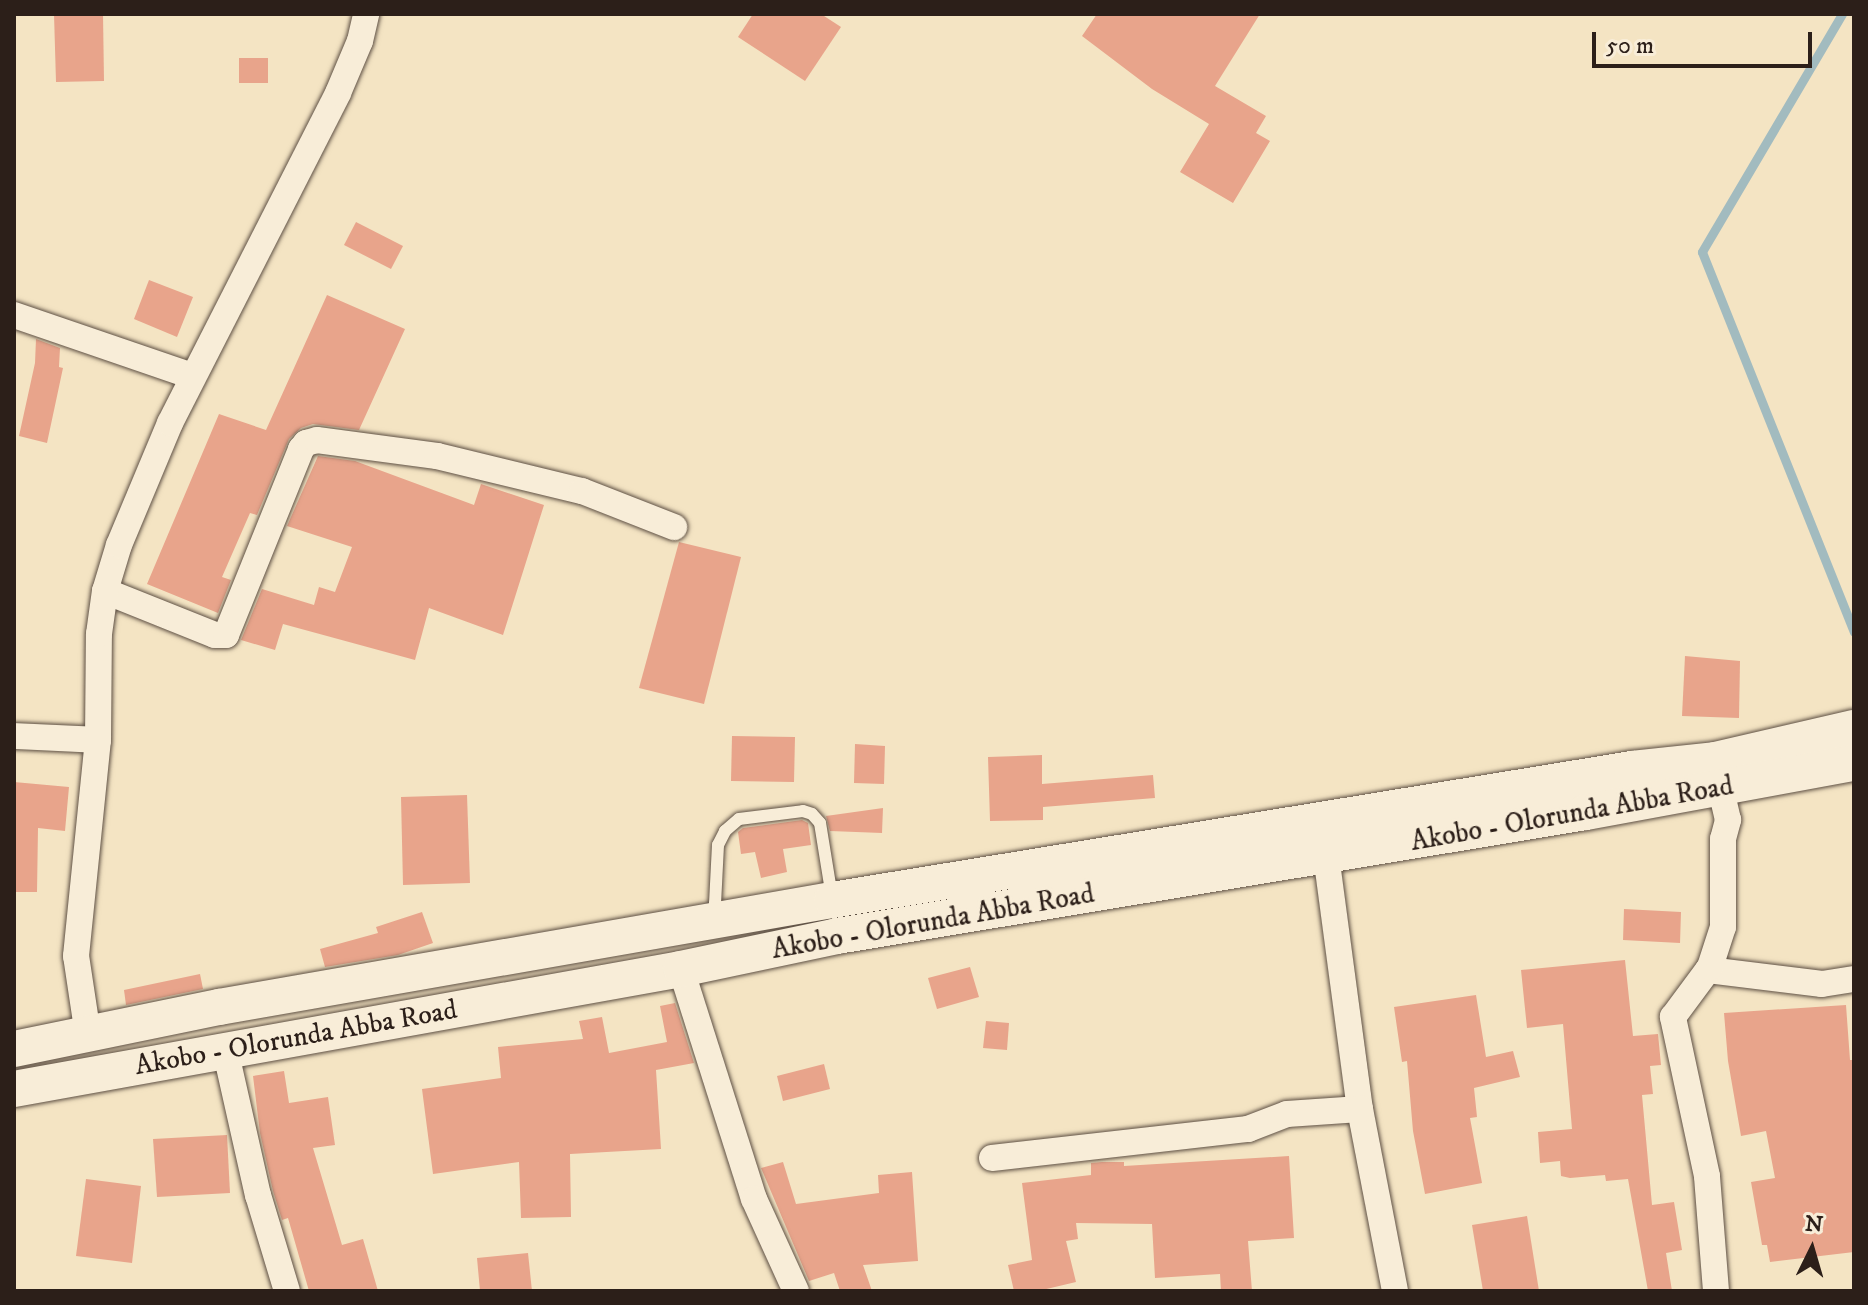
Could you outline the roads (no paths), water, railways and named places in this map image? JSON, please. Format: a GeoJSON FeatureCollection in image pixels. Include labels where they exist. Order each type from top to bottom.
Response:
{"type":"FeatureCollection","features":[{"type":"Feature","properties":{"kind":"main road","name":"Akobo - Olorunda Abba Road"},"geometry":{"type":"LineString","coordinates":[[14,1089],[681,969],[837,936],[1326,855],[1610,790],[1854,728]]}},
{"type":"Feature","properties":{"kind":"main road","name":"Akobo - Olorunda Abba Road"},"geometry":{"type":"LineString","coordinates":[[14,1049],[219,1007],[720,922],[832,900],[1610,790],[1721,789],[1854,763]]}},
{"type":"Feature","properties":{"kind":"street"},"geometry":{"type":"LineString","coordinates":[[88,1035],[76,956],[98,740],[99,634],[105,591],[119,545],[192,376],[338,93],[360,41],[366,14]]}},
{"type":"Feature","properties":{"kind":"street"},"geometry":{"type":"LineString","coordinates":[[14,315],[192,376]]}},
{"type":"Feature","properties":{"kind":"street"},"geometry":{"type":"LineString","coordinates":[[105,591],[215,635],[226,635],[301,449],[306,443],[317,440],[452,459],[582,491],[674,527]]}},
{"type":"Feature","properties":{"kind":"street"},"geometry":{"type":"LineString","coordinates":[[14,736],[98,740]]}},
{"type":"Feature","properties":{"kind":"street"},"geometry":{"type":"LineString","coordinates":[[1716,1291],[1707,1176],[1673,1017],[1708,970],[1717,952],[1723,927],[1723,839],[1728,820],[1721,789]]}},
{"type":"Feature","properties":{"kind":"street"},"geometry":{"type":"LineString","coordinates":[[1326,855],[1360,1109],[1395,1291]]}},
{"type":"Feature","properties":{"kind":"street"},"geometry":{"type":"LineString","coordinates":[[681,969],[754,1199],[796,1291]]}},
{"type":"Feature","properties":{"kind":"street"},"geometry":{"type":"LineString","coordinates":[[1708,970],[1822,984],[1854,979]]}},
{"type":"Feature","properties":{"kind":"street"},"geometry":{"type":"LineString","coordinates":[[225,1049],[258,1195],[287,1291]]}},
{"type":"Feature","properties":{"kind":"street"},"geometry":{"type":"LineString","coordinates":[[992,1158],[1129,1139],[1248,1129],[1287,1114],[1360,1109]]}},
{"type":"Feature","properties":{"kind":"lane"},"geometry":{"type":"LineString","coordinates":[[720,922],[715,904],[718,845],[725,831],[739,819],[803,811],[812,814],[820,823],[832,900]]}},
{"type":"Feature","properties":{"kind":"waterway"},"geometry":{"type":"LineString","coordinates":[[1842,14],[1702,252],[1854,632]]}}]}
